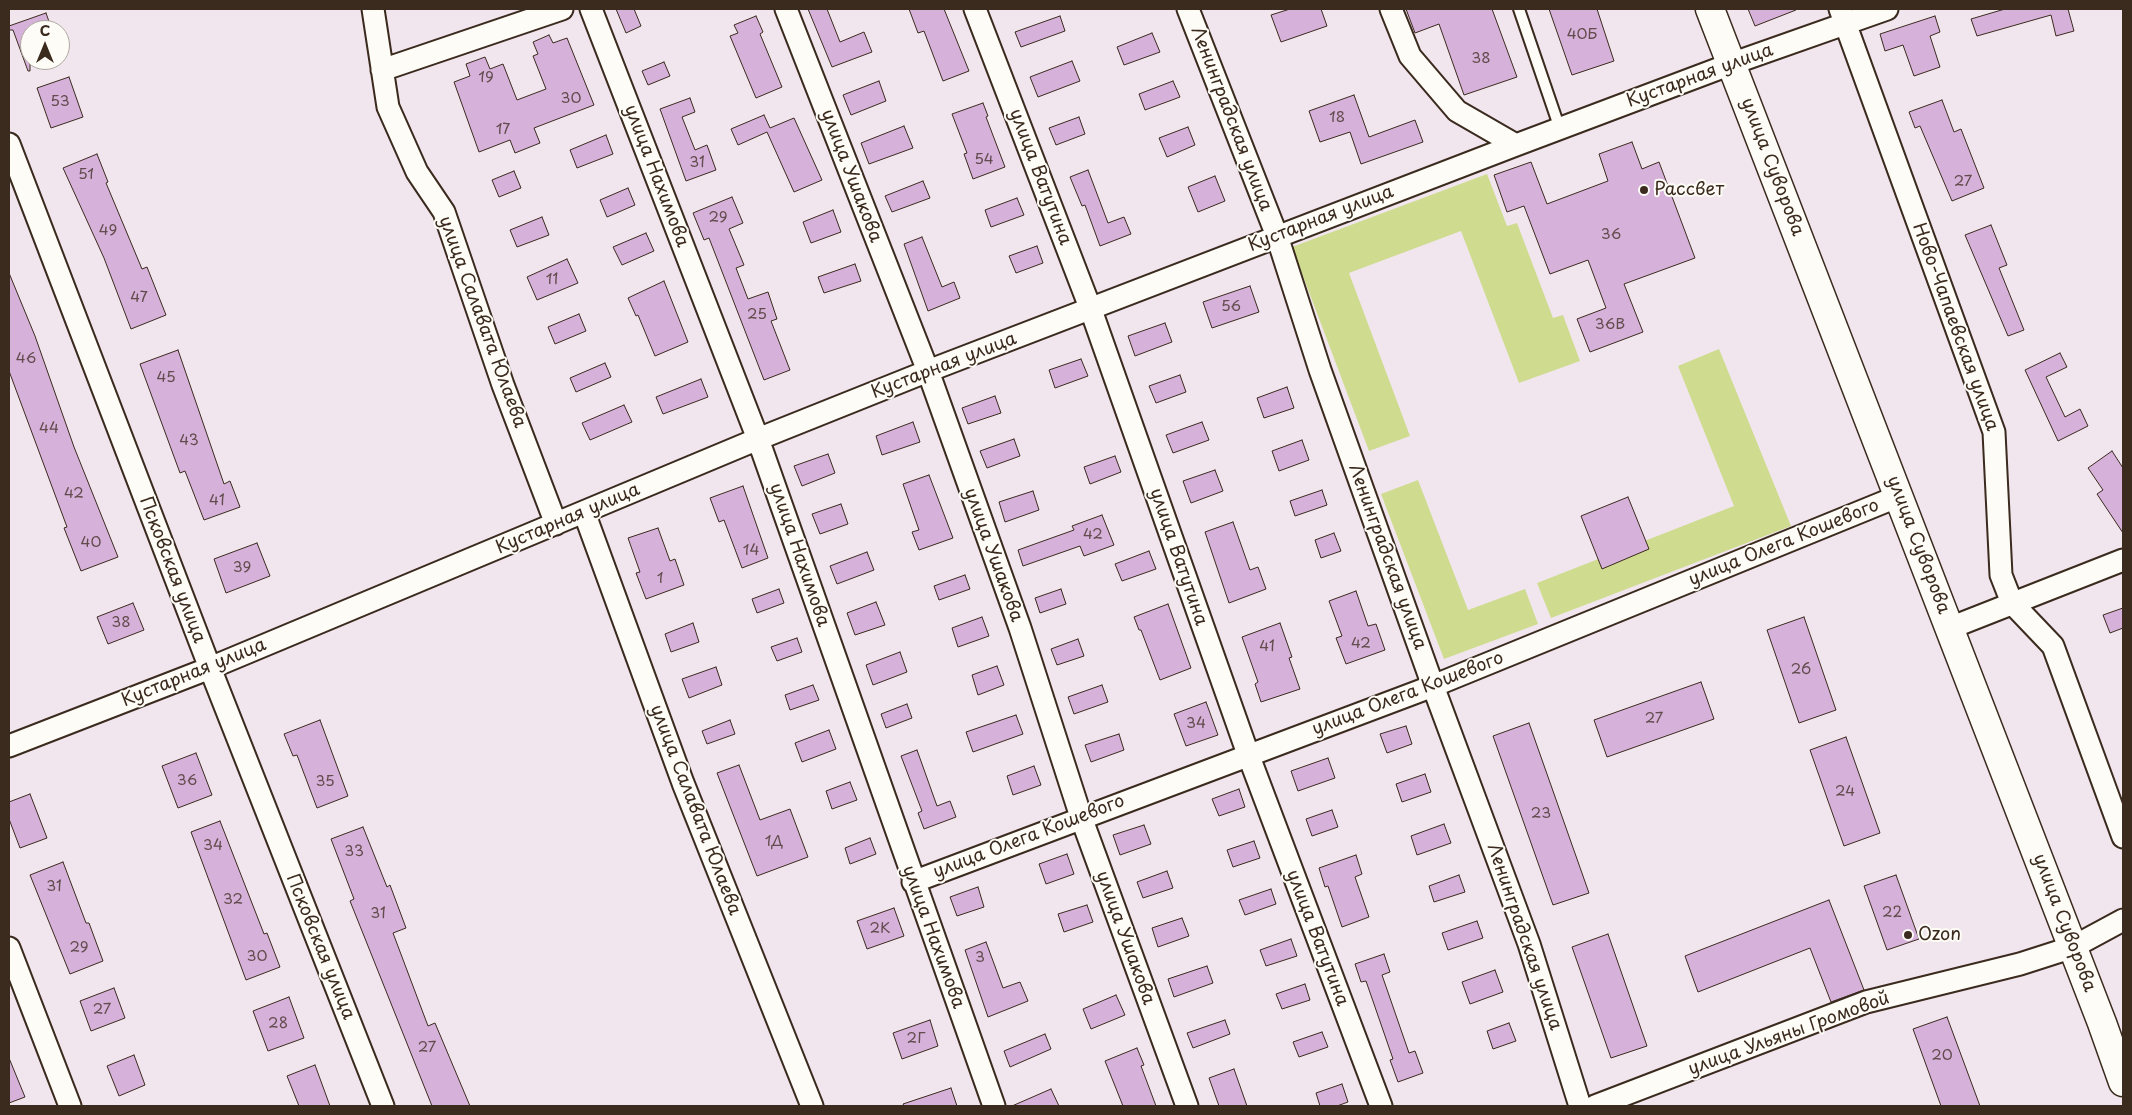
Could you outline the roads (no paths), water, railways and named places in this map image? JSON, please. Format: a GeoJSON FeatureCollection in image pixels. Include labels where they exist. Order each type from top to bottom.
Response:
{"type":"FeatureCollection","features":[{"type":"Feature","properties":{"kind":"main road","name":"улица Суворова"},"geometry":{"type":"LineString","coordinates":[[1710,9],[2073,947],[2123,1082]]}},
{"type":"Feature","properties":{"kind":"street","name":"улица Салавата Юлаева"},"geometry":{"type":"LineString","coordinates":[[373,9],[388,107],[417,172],[444,212],[503,385],[556,524]]}},
{"type":"Feature","properties":{"kind":"street"},"geometry":{"type":"LineString","coordinates":[[382,70],[562,9]]}},
{"type":"Feature","properties":{"kind":"street","name":"улица Нахимова"},"geometry":{"type":"LineString","coordinates":[[591,9],[758,439],[913,882],[994,1106]]}},
{"type":"Feature","properties":{"kind":"street","name":"улица Ушакова"},"geometry":{"type":"LineString","coordinates":[[786,9],[928,371],[1020,628],[1081,818],[1186,1106]]}},
{"type":"Feature","properties":{"kind":"street","name":"улица Ватутина"},"geometry":{"type":"LineString","coordinates":[[975,9],[1091,310],[1248,754],[1381,1106]]}},
{"type":"Feature","properties":{"kind":"street","name":"Ленинградская улица"},"geometry":{"type":"LineString","coordinates":[[1188,9],[1277,236],[1320,370],[1433,686],[1529,944],[1580,1106]]}},
{"type":"Feature","properties":{"kind":"street"},"geometry":{"type":"LineString","coordinates":[[1391,9],[1410,56],[1457,111],[1516,145]]}},
{"type":"Feature","properties":{"kind":"street","name":"Кустарная улица"},"geometry":{"type":"LineString","coordinates":[[9,746],[210,668],[758,439],[928,371],[1091,310],[1277,236],[1732,64],[1842,16],[1888,9]]}},
{"type":"Feature","properties":{"kind":"street","name":"Ново-Чапаевская улица"},"geometry":{"type":"LineString","coordinates":[[1842,16],[1994,432],[2001,575],[2012,603],[2053,646],[2123,838]]}},
{"type":"Feature","properties":{"kind":"street","name":"Псковская улица"},"geometry":{"type":"LineString","coordinates":[[9,144],[210,668],[383,1106]]}},
{"type":"Feature","properties":{"kind":"street","name":"улица Олега Кошевого"},"geometry":{"type":"LineString","coordinates":[[913,882],[1248,754],[1433,686],[1898,496]]}},
{"type":"Feature","properties":{"kind":"street","name":"улица Салавата Юлаева"},"geometry":{"type":"LineString","coordinates":[[584,512],[682,784],[812,1106]]}},
{"type":"Feature","properties":{"kind":"street"},"geometry":{"type":"LineString","coordinates":[[1950,628],[2123,560]]}},
{"type":"Feature","properties":{"kind":"street","name":"улица Ульяны Громовой"},"geometry":{"type":"LineString","coordinates":[[1595,1106],[1866,1002],[2020,964],[2073,947],[2123,920]]}},
{"type":"Feature","properties":{"kind":"street"},"geometry":{"type":"LineString","coordinates":[[9,948],[70,1106]]}},
{"type":"Feature","properties":{"kind":"lane"},"geometry":{"type":"LineString","coordinates":[[1520,9],[1560,129]]}},
{"type":"Feature","properties":{"kind":"place","name":"Рассвет"},"geometry":{"type":"Point","coordinates":[1644,190]}},
{"type":"Feature","properties":{"kind":"place","name":"Ozon"},"geometry":{"type":"Point","coordinates":[1908,935]}}]}
